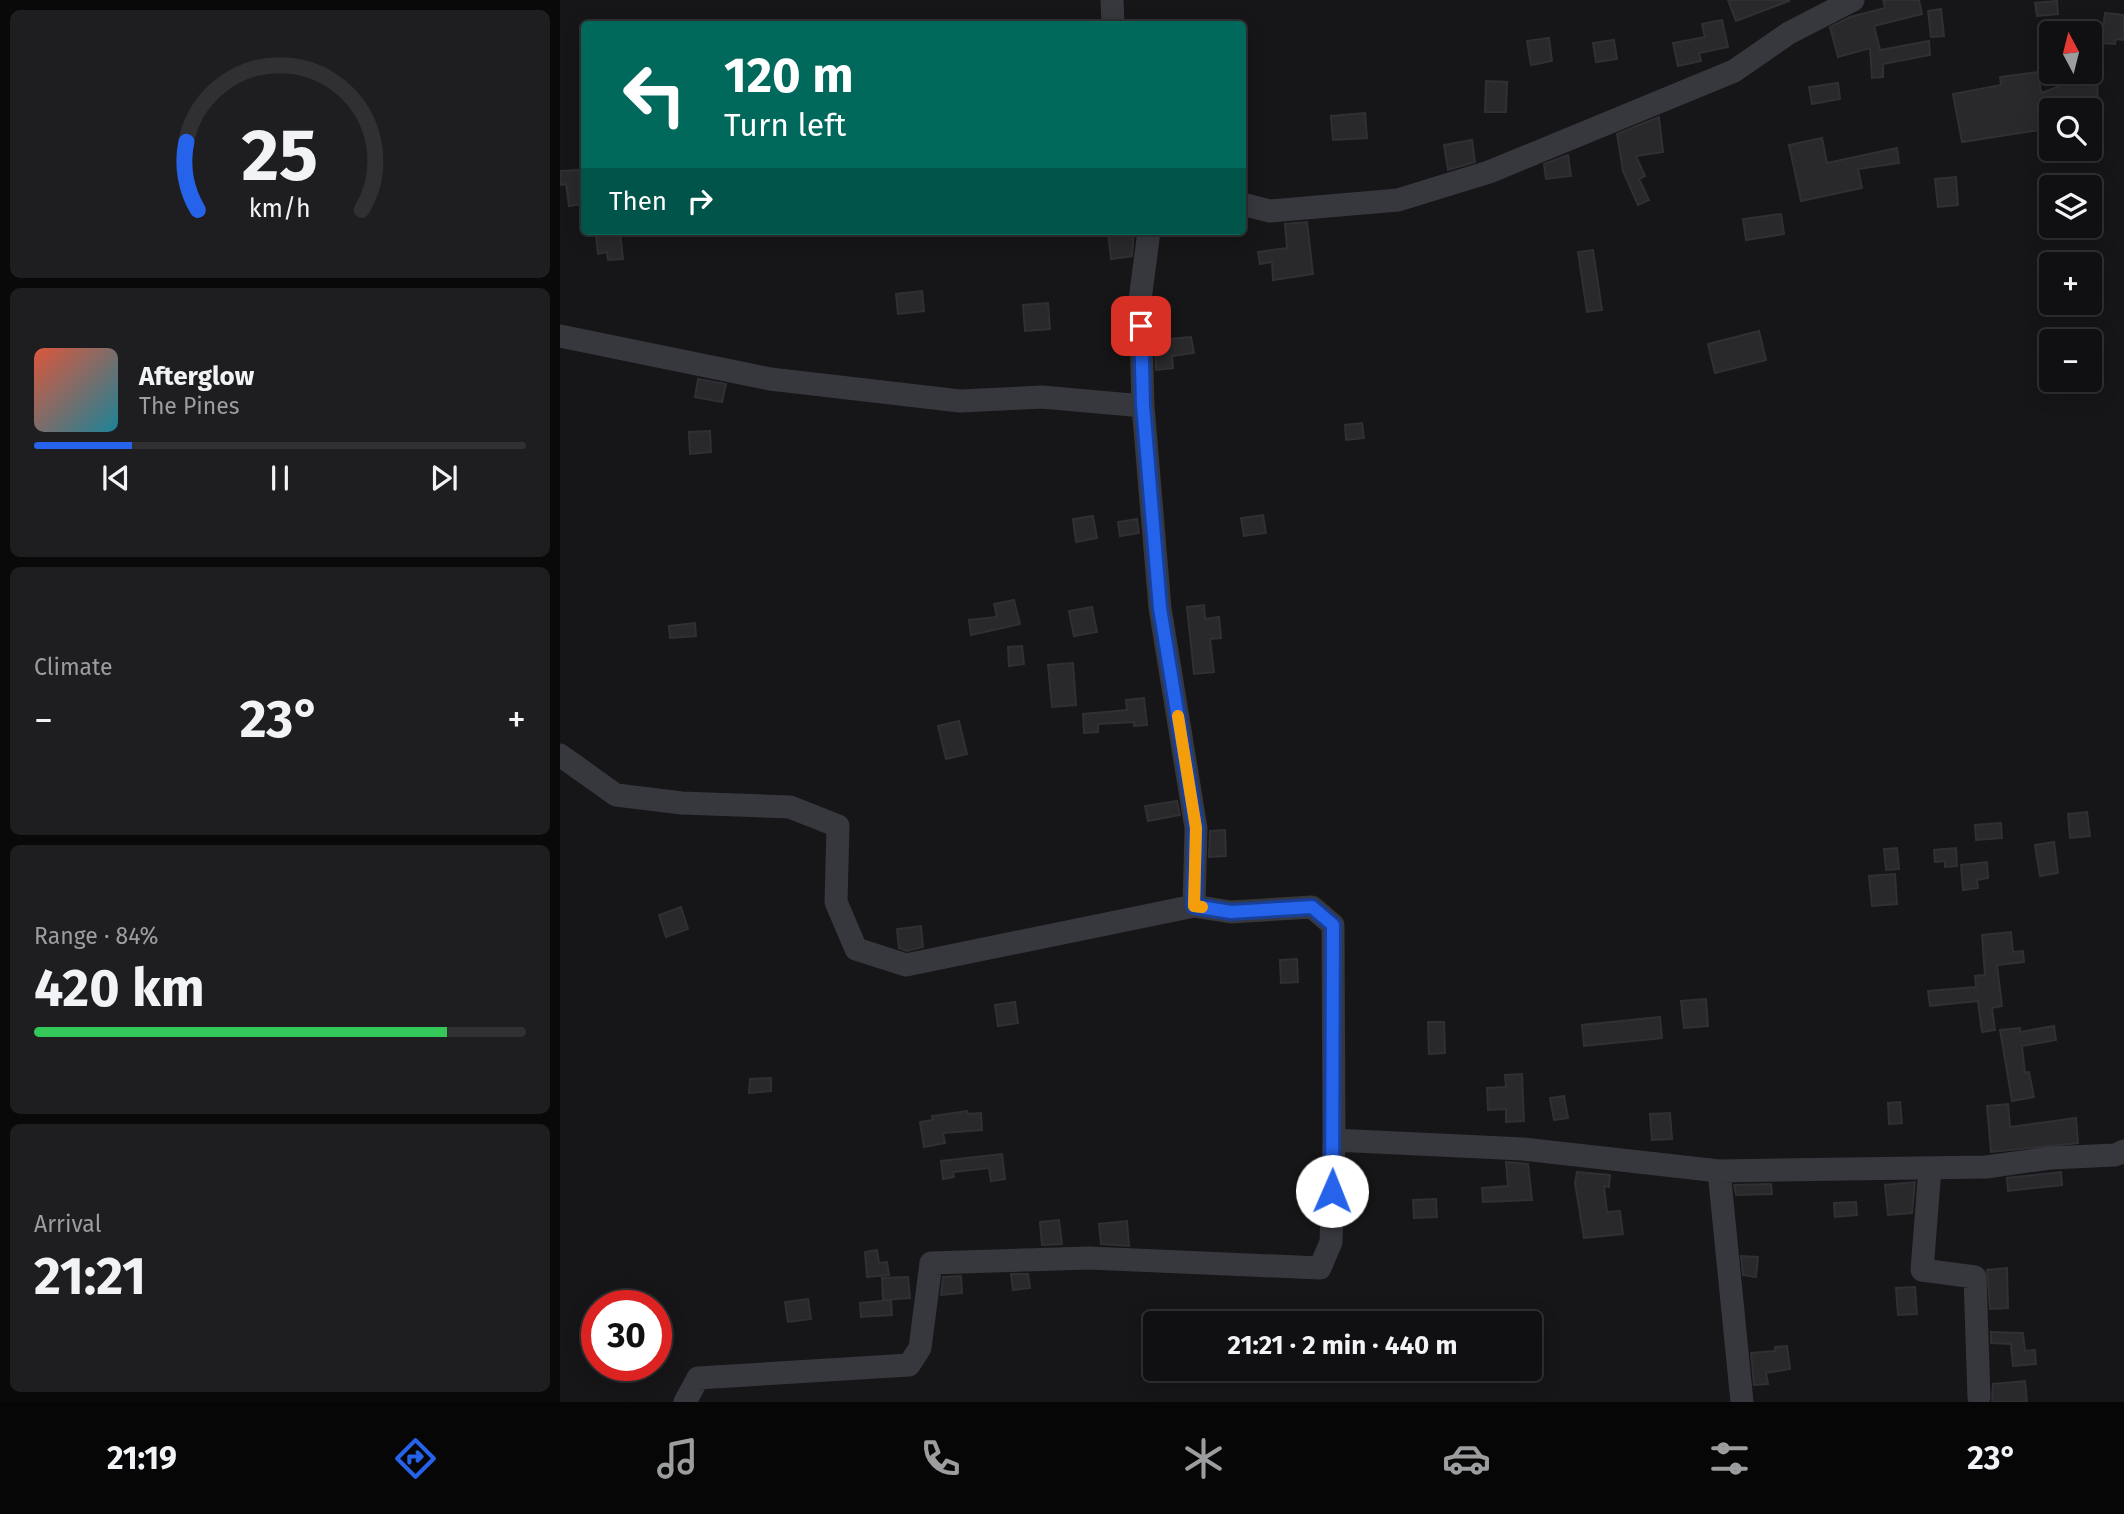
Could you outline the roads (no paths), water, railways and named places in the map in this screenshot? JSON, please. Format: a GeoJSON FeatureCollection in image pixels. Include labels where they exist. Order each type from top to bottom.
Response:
{"type":"FeatureCollection","features":[{"type":"Feature","properties":{"kind":"street"},"geometry":{"type":"LineString","coordinates":[[1112,0],[1113,21]]}},
{"type":"Feature","properties":{"kind":"street"},"geometry":{"type":"LineString","coordinates":[[1246,205],[1270,211],[1398,200],[1489,172],[1734,71],[1789,33],[1853,0]]}},
{"type":"Feature","properties":{"kind":"street"},"geometry":{"type":"LineString","coordinates":[[1148,235],[1140,299],[1143,405],[1160,608],[1196,828],[1194,906]]}},
{"type":"Feature","properties":{"kind":"street"},"geometry":{"type":"LineString","coordinates":[[560,337],[770,379],[960,401],[1042,397],[1143,405]]}},
{"type":"Feature","properties":{"kind":"street"},"geometry":{"type":"LineString","coordinates":[[560,755],[616,795],[682,803],[790,807],[838,826],[836,902],[856,949],[906,965],[1194,906],[1231,912],[1312,907],[1333,925],[1334,1140],[1331,1242],[1320,1268],[1089,1258],[930,1263],[920,1348],[909,1365],[698,1378],[685,1402]]}},
{"type":"Feature","properties":{"kind":"street"},"geometry":{"type":"LineString","coordinates":[[1334,1140],[1523,1149],[1719,1171],[1986,1167],[2050,1158],[2115,1155],[2124,1151]]}},
{"type":"Feature","properties":{"kind":"street"},"geometry":{"type":"LineString","coordinates":[[1930,1168],[1922,1270],[1975,1277],[1979,1397]]}},
{"type":"Feature","properties":{"kind":"street"},"geometry":{"type":"LineString","coordinates":[[1719,1171],[1742,1402]]}}]}
